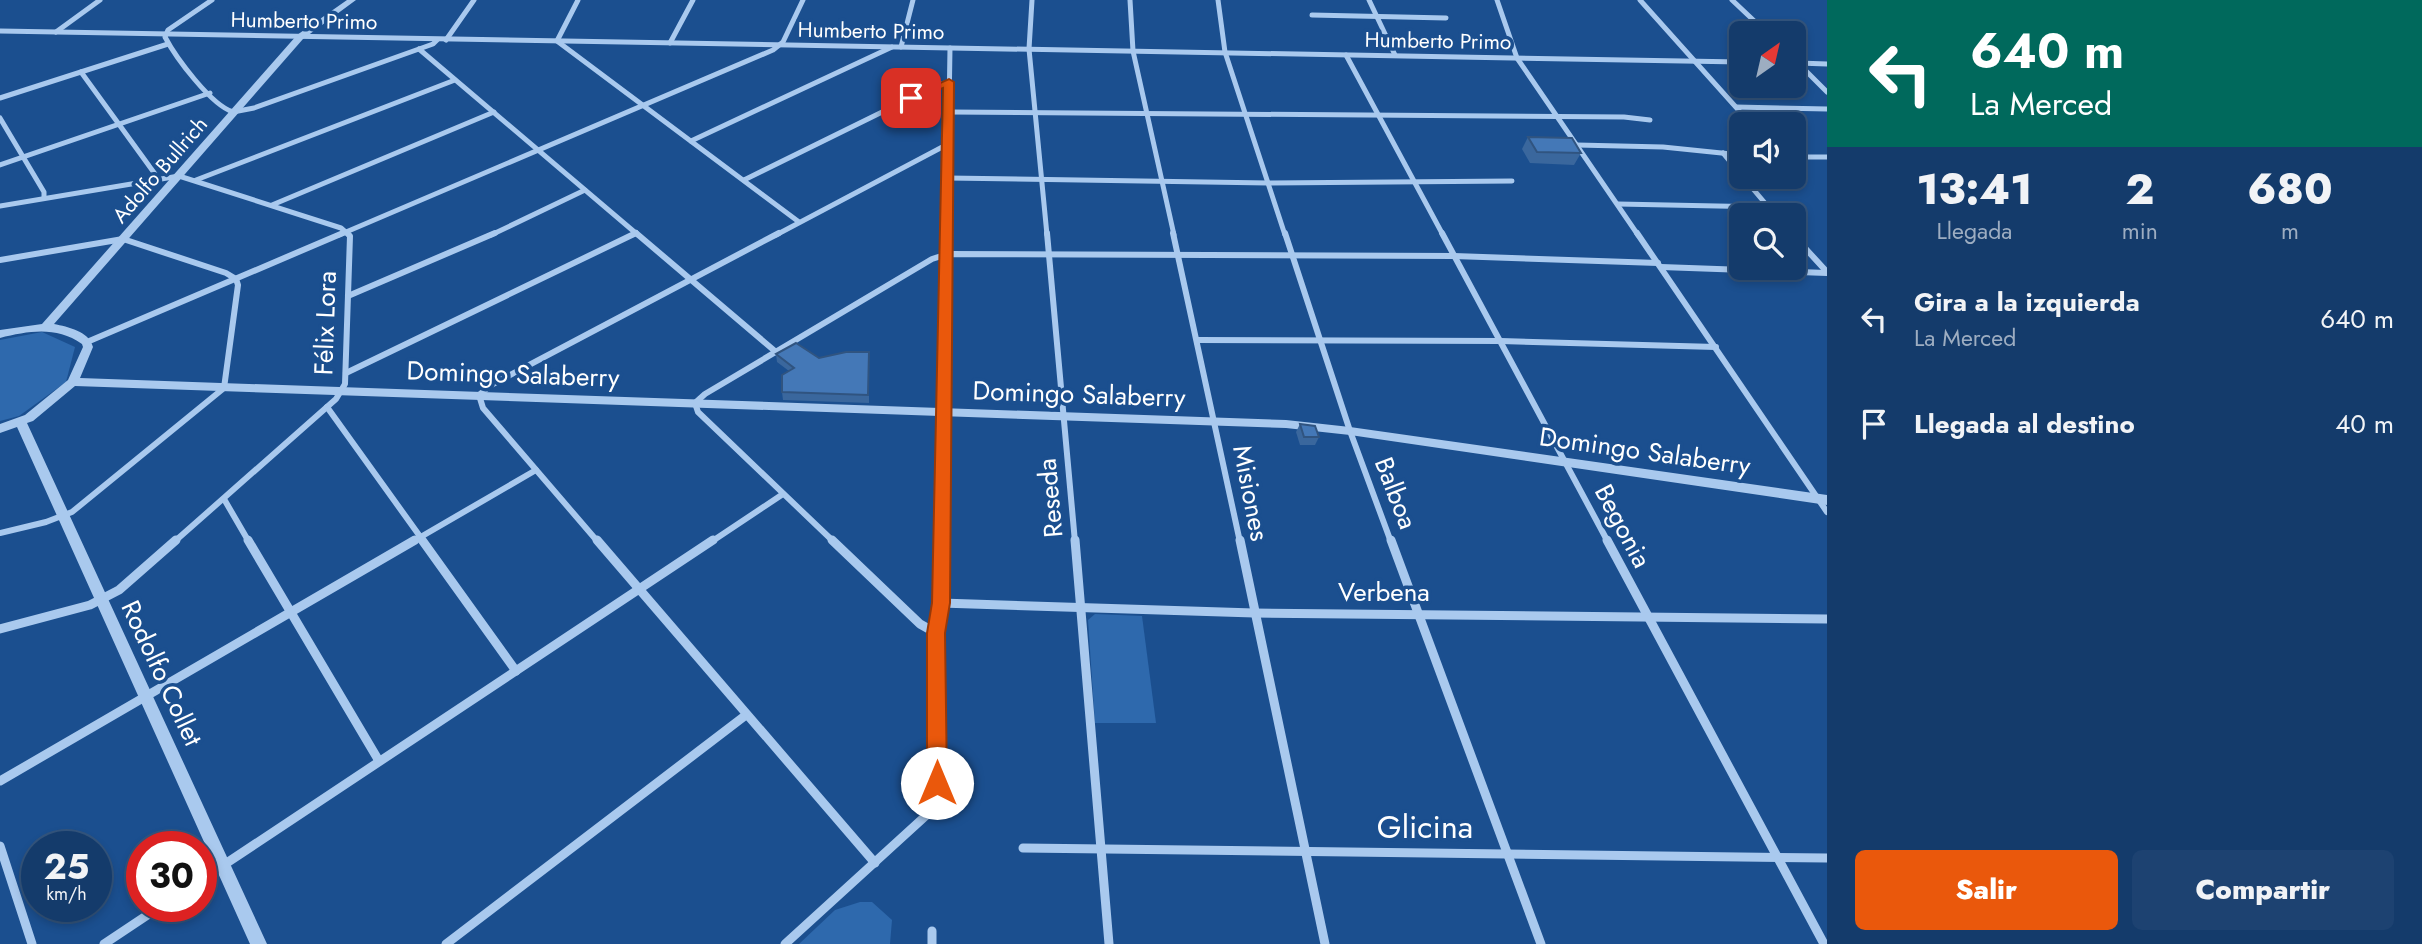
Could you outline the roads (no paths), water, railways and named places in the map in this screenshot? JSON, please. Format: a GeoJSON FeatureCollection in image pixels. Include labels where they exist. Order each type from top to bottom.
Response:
{"type":"FeatureCollection","features":[{"type":"Feature","properties":{"kind":"street"},"geometry":{"type":"LineString","coordinates":[[56,32],[100,0]]}},
{"type":"Feature","properties":{"kind":"street"},"geometry":{"type":"LineString","coordinates":[[212,0],[166,34],[168,44],[209,93],[223,108],[234,113],[419,50],[438,40]]}},
{"type":"Feature","properties":{"kind":"street","name":"Adolfo Bullrich"},"geometry":{"type":"LineString","coordinates":[[47,325],[300,37],[352,0]]}},
{"type":"Feature","properties":{"kind":"street"},"geometry":{"type":"LineString","coordinates":[[446,40],[474,0]]}},
{"type":"Feature","properties":{"kind":"street"},"geometry":{"type":"LineString","coordinates":[[578,0],[557,41],[799,222]]}},
{"type":"Feature","properties":{"kind":"street"},"geometry":{"type":"LineString","coordinates":[[670,43],[693,0]]}},
{"type":"Feature","properties":{"kind":"street"},"geometry":{"type":"LineString","coordinates":[[0,334],[47,325],[88,342],[780,45],[803,0]]}},
{"type":"Feature","properties":{"kind":"street"},"geometry":{"type":"LineString","coordinates":[[901,47],[913,0]]}},
{"type":"Feature","properties":{"kind":"street","name":"Reseda"},"geometry":{"type":"LineString","coordinates":[[1032,0],[1029,49],[1109,944]]}},
{"type":"Feature","properties":{"kind":"street","name":"Misiones"},"geometry":{"type":"LineString","coordinates":[[1130,0],[1133,51],[1146,114],[1215,421],[1325,944]]}},
{"type":"Feature","properties":{"kind":"street","name":"Balboa"},"geometry":{"type":"LineString","coordinates":[[1218,0],[1226,52],[1350,431],[1541,944]]}},
{"type":"Feature","properties":{"kind":"street"},"geometry":{"type":"LineString","coordinates":[[1369,0],[1395,55]]}},
{"type":"Feature","properties":{"kind":"street"},"geometry":{"type":"LineString","coordinates":[[1497,0],[1517,58],[1823,499],[1827,512]]}},
{"type":"Feature","properties":{"kind":"street"},"geometry":{"type":"LineString","coordinates":[[1640,0],[1740,112]]}},
{"type":"Feature","properties":{"kind":"street"},"geometry":{"type":"LineString","coordinates":[[1732,0],[1754,21]]}},
{"type":"Feature","properties":{"kind":"street"},"geometry":{"type":"LineString","coordinates":[[1311,15],[1446,18]]}},
{"type":"Feature","properties":{"kind":"street","name":"Humberto Primo"},"geometry":{"type":"LineString","coordinates":[[0,31],[1729,62]]}},
{"type":"Feature","properties":{"kind":"street"},"geometry":{"type":"LineString","coordinates":[[0,98],[168,44]]}},
{"type":"Feature","properties":{"kind":"street"},"geometry":{"type":"LineString","coordinates":[[691,141],[892,47]]}},
{"type":"Feature","properties":{"kind":"street"},"geometry":{"type":"LineString","coordinates":[[785,944],[931,811],[937,783],[936,633],[941,603],[950,48]]}},
{"type":"Feature","properties":{"kind":"street"},"geometry":{"type":"LineString","coordinates":[[419,50],[776,352]]}},
{"type":"Feature","properties":{"kind":"street","name":"Begonia"},"geometry":{"type":"LineString","coordinates":[[1346,55],[1824,944]]}},
{"type":"Feature","properties":{"kind":"street"},"geometry":{"type":"LineString","coordinates":[[1806,63],[1827,64]]}},
{"type":"Feature","properties":{"kind":"street"},"geometry":{"type":"LineString","coordinates":[[81,72],[155,174],[155,179]]}},
{"type":"Feature","properties":{"kind":"street"},"geometry":{"type":"LineString","coordinates":[[1806,72],[1827,92]]}},
{"type":"Feature","properties":{"kind":"street"},"geometry":{"type":"LineString","coordinates":[[197,180],[455,80]]}},
{"type":"Feature","properties":{"kind":"street"},"geometry":{"type":"LineString","coordinates":[[744,180],[935,86],[949,82]]}},
{"type":"Feature","properties":{"kind":"street"},"geometry":{"type":"LineString","coordinates":[[0,164],[209,93]]}},
{"type":"Feature","properties":{"kind":"street"},"geometry":{"type":"LineString","coordinates":[[1736,107],[1827,108]]}},
{"type":"Feature","properties":{"kind":"street"},"geometry":{"type":"LineString","coordinates":[[272,205],[494,112]]}},
{"type":"Feature","properties":{"kind":"street"},"geometry":{"type":"LineString","coordinates":[[950,112],[1624,117],[1650,120]]}},
{"type":"Feature","properties":{"kind":"street"},"geometry":{"type":"LineString","coordinates":[[0,118],[44,192],[44,198]]}},
{"type":"Feature","properties":{"kind":"street"},"geometry":{"type":"LineString","coordinates":[[875,863],[483,408],[479,395],[491,385],[948,144]]}},
{"type":"Feature","properties":{"kind":"street"},"geometry":{"type":"LineString","coordinates":[[1577,145],[1662,147],[1729,154]]}},
{"type":"Feature","properties":{"kind":"street"},"geometry":{"type":"LineString","coordinates":[[1723,153],[1729,160]]}},
{"type":"Feature","properties":{"kind":"street"},"geometry":{"type":"LineString","coordinates":[[1806,157],[1827,157]]}},
{"type":"Feature","properties":{"kind":"street"},"geometry":{"type":"LineString","coordinates":[[0,206],[179,176],[347,231]]}},
{"type":"Feature","properties":{"kind":"street"},"geometry":{"type":"LineString","coordinates":[[948,178],[1268,183],[1512,181]]}},
{"type":"Feature","properties":{"kind":"street"},"geometry":{"type":"LineString","coordinates":[[1752,189],[1764,203]]}},
{"type":"Feature","properties":{"kind":"street"},"geometry":{"type":"LineString","coordinates":[[348,296],[495,233],[585,190]]}},
{"type":"Feature","properties":{"kind":"street"},"geometry":{"type":"LineString","coordinates":[[1618,204],[1729,206]]}},
{"type":"Feature","properties":{"kind":"street","name":"Félix Lora"},"geometry":{"type":"LineString","coordinates":[[0,629],[102,600],[119,590],[342,391],[346,373],[350,236],[347,231]]}},
{"type":"Feature","properties":{"kind":"street"},"geometry":{"type":"LineString","coordinates":[[346,373],[636,233]]}},
{"type":"Feature","properties":{"kind":"street"},"geometry":{"type":"LineString","coordinates":[[0,260],[123,239],[226,273],[236,279],[238,285],[224,388],[64,516],[0,533]]}},
{"type":"Feature","properties":{"kind":"street"},"geometry":{"type":"LineString","coordinates":[[1806,249],[1827,273]]}},
{"type":"Feature","properties":{"kind":"street"},"geometry":{"type":"LineString","coordinates":[[936,633],[919,624],[698,412],[695,403],[705,394],[932,260],[948,254],[1454,256],[1827,273]]}},
{"type":"Feature","properties":{"kind":"street"},"geometry":{"type":"LineString","coordinates":[[1197,340],[1501,341],[1716,347]]}},
{"type":"Feature","properties":{"kind":"street"},"geometry":{"type":"LineString","coordinates":[[0,429],[21,422],[74,383],[88,342]]}},
{"type":"Feature","properties":{"kind":"street","name":"Domingo Salaberry"},"geometry":{"type":"LineString","coordinates":[[74,383],[1311,426],[1823,499]]}},
{"type":"Feature","properties":{"kind":"street"},"geometry":{"type":"LineString","coordinates":[[327,407],[516,671]]}},
{"type":"Feature","properties":{"kind":"street","name":"Rodolfo Collet"},"geometry":{"type":"LineString","coordinates":[[21,422],[259,944]]}},
{"type":"Feature","properties":{"kind":"street"},"geometry":{"type":"LineString","coordinates":[[0,781],[536,470]]}},
{"type":"Feature","properties":{"kind":"street"},"geometry":{"type":"LineString","coordinates":[[217,870],[783,494]]}},
{"type":"Feature","properties":{"kind":"street"},"geometry":{"type":"LineString","coordinates":[[224,499],[379,761]]}},
{"type":"Feature","properties":{"kind":"street","name":"Verbena"},"geometry":{"type":"LineString","coordinates":[[941,603],[1254,613],[1419,612],[1827,619]]}},
{"type":"Feature","properties":{"kind":"street"},"geometry":{"type":"LineString","coordinates":[[446,944],[746,715]]}},
{"type":"Feature","properties":{"kind":"street"},"geometry":{"type":"LineString","coordinates":[[0,846],[32,944]]}},
{"type":"Feature","properties":{"kind":"street","name":"Glicina"},"geometry":{"type":"LineString","coordinates":[[1023,848],[1827,858]]}},
{"type":"Feature","properties":{"kind":"street"},"geometry":{"type":"LineString","coordinates":[[104,944],[137,922]]}},
{"type":"Feature","properties":{"kind":"street"},"geometry":{"type":"LineString","coordinates":[[932,931],[932,944]]}}]}
